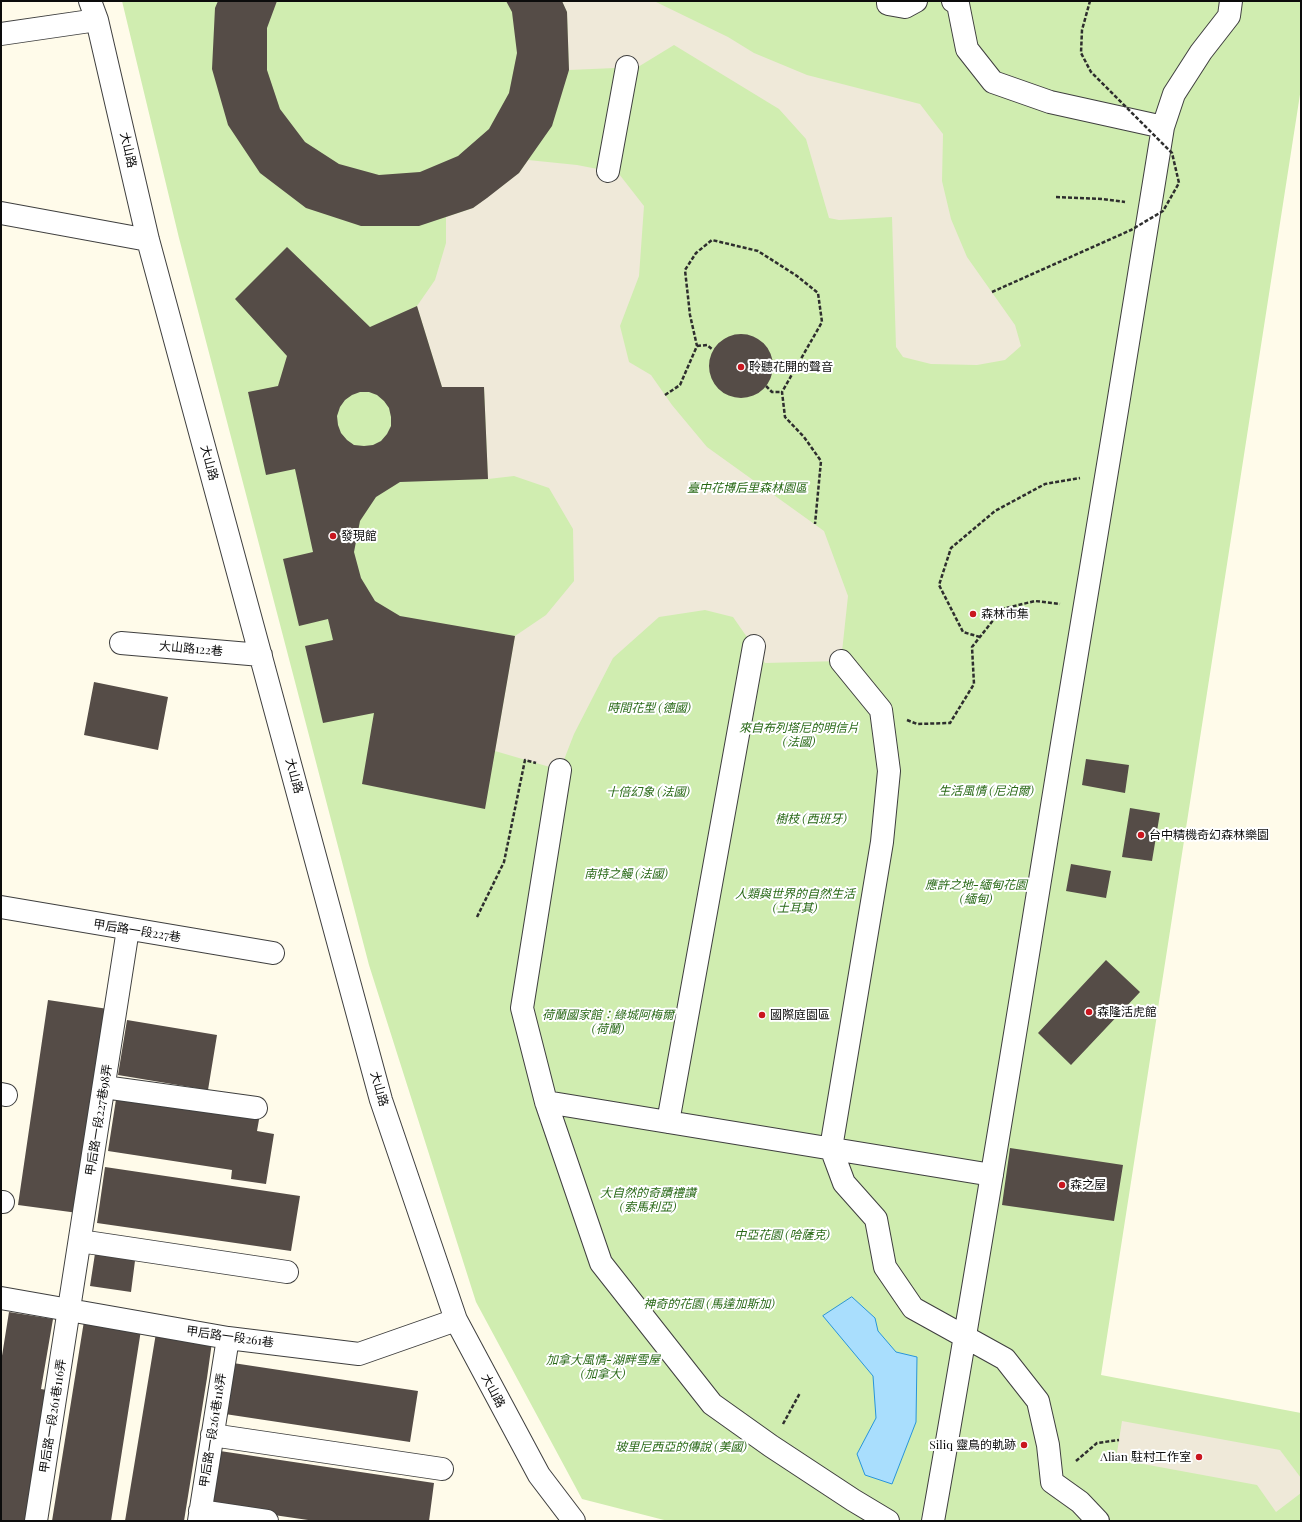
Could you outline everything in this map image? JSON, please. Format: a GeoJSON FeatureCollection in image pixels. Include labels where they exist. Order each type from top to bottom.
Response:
{"type":"FeatureCollection","features":[{"type":"Feature","properties":{"kind":"street"},"geometry":{"type":"LineString","coordinates":[[888,1],[888,4],[905,7],[916,1]]}},
{"type":"Feature","properties":{"kind":"street"},"geometry":{"type":"LineString","coordinates":[[932,1521],[965,1338],[1084,607],[1108,473],[1163,127],[1174,94],[1201,52],[1229,16],[1231,1]]}},
{"type":"Feature","properties":{"kind":"street"},"geometry":{"type":"LineString","coordinates":[[957,2],[967,49],[993,82],[1050,102],[1163,127]]}},
{"type":"Feature","properties":{"kind":"street"},"geometry":{"type":"LineString","coordinates":[[1,34],[94,11]]}},
{"type":"Feature","properties":{"kind":"street","name":"大山路"},"geometry":{"type":"LineString","coordinates":[[94,11],[148,240],[381,1100],[456,1320],[539,1475],[574,1521]]}},
{"type":"Feature","properties":{"kind":"street"},"geometry":{"type":"LineString","coordinates":[[608,171],[627,67]]}},
{"type":"Feature","properties":{"kind":"street"},"geometry":{"type":"LineString","coordinates":[[1,214],[148,240]]}},
{"type":"Feature","properties":{"kind":"street","name":"大山路122巷"},"geometry":{"type":"LineString","coordinates":[[121,643],[261,655]]}},
{"type":"Feature","properties":{"kind":"street"},"geometry":{"type":"LineString","coordinates":[[668,1122],[754,646]]}},
{"type":"Feature","properties":{"kind":"street"},"geometry":{"type":"LineString","coordinates":[[841,661],[881,710],[889,770],[882,842],[831,1148],[844,1183],[876,1218],[886,1267],[913,1308],[1004,1360],[1038,1401],[1048,1445],[1052,1482],[1080,1502],[1098,1521]]}},
{"type":"Feature","properties":{"kind":"street"},"geometry":{"type":"LineString","coordinates":[[560,770],[522,1008],[546,1102],[601,1263],[712,1404],[771,1446],[853,1500],[888,1521]]}},
{"type":"Feature","properties":{"kind":"street","name":"甲后路一段227巷"},"geometry":{"type":"LineString","coordinates":[[1,907],[273,953]]}},
{"type":"Feature","properties":{"kind":"street","name":"甲后路一段227巷98弄"},"geometry":{"type":"LineString","coordinates":[[69,1310],[128,929]]}},
{"type":"Feature","properties":{"kind":"street"},"geometry":{"type":"LineString","coordinates":[[104,1087],[256,1108]]}},
{"type":"Feature","properties":{"kind":"street"},"geometry":{"type":"LineString","coordinates":[[546,1102],[992,1175]]}},
{"type":"Feature","properties":{"kind":"street"},"geometry":{"type":"LineString","coordinates":[[80,1242],[287,1272]]}},
{"type":"Feature","properties":{"kind":"street","name":"甲后路一段261巷"},"geometry":{"type":"LineString","coordinates":[[1,1298],[228,1338],[359,1354],[456,1320]]}},
{"type":"Feature","properties":{"kind":"street","name":"甲后路一段261巷116弄"},"geometry":{"type":"LineString","coordinates":[[36,1521],[69,1310]]}},
{"type":"Feature","properties":{"kind":"street","name":"甲后路一段261巷118弄"},"geometry":{"type":"LineString","coordinates":[[199,1516],[228,1338]]}},
{"type":"Feature","properties":{"kind":"street"},"geometry":{"type":"LineString","coordinates":[[212,1435],[442,1469]]}},
{"type":"Feature","properties":{"kind":"street"},"geometry":{"type":"LineString","coordinates":[[199,1516],[267,1521]]}},
{"type":"Feature","properties":{"kind":"path"},"geometry":{"type":"LineString","coordinates":[[992,292],[1131,230],[1163,210],[1180,183],[1172,153],[1091,72],[1081,53],[1082,30],[1090,1]]}},
{"type":"Feature","properties":{"kind":"path"},"geometry":{"type":"LineString","coordinates":[[1056,197],[1102,198],[1150,206]]}},
{"type":"Feature","properties":{"kind":"path"},"geometry":{"type":"LineString","coordinates":[[665,394],[680,385],[697,346],[690,315],[685,270],[696,253],[712,240],[758,251],[797,276],[818,293],[822,322],[782,392],[785,417],[804,437],[821,461],[815,524]]}},
{"type":"Feature","properties":{"kind":"path"},"geometry":{"type":"LineString","coordinates":[[697,346],[707,345],[713,350]]}},
{"type":"Feature","properties":{"kind":"path"},"geometry":{"type":"LineString","coordinates":[[766,386],[772,392],[782,392]]}},
{"type":"Feature","properties":{"kind":"path"},"geometry":{"type":"LineString","coordinates":[[980,637],[962,632],[939,585],[951,548],[995,511],[1045,484],[1108,473]]}},
{"type":"Feature","properties":{"kind":"path"},"geometry":{"type":"LineString","coordinates":[[881,710],[917,724],[950,723],[974,684],[972,647],[1002,609],[1035,601],[1084,607]]}},
{"type":"Feature","properties":{"kind":"path"},"geometry":{"type":"LineString","coordinates":[[477,917],[504,862],[525,760],[560,770]]}},
{"type":"Feature","properties":{"kind":"path"},"geometry":{"type":"LineString","coordinates":[[771,1446],[800,1393]]}},
{"type":"Feature","properties":{"kind":"path"},"geometry":{"type":"LineString","coordinates":[[1052,1482],[1097,1443],[1119,1440]]}},
{"type":"Feature","properties":{"kind":"green space","name":"臺中花博后里森林園區"},"geometry":{"type":"Polygon","coordinates":[[[122,1],[1301,1],[1301,88],[1101,1375],[1301,1413],[1301,1521],[668,1521],[582,1499],[476,1302],[369,965],[179,238],[122,1]]]}},
{"type":"Feature","properties":{"kind":"shaded area"},"geometry":{"type":"Polygon","coordinates":[[[562,1],[654,1],[728,37],[754,53],[807,75],[920,104],[943,134],[942,181],[951,219],[967,257],[1015,325],[1021,346],[1005,360],[977,365],[931,364],[903,357],[896,347],[892,217],[839,220],[829,218],[806,139],[779,109],[674,45],[638,67],[569,70],[567,12],[562,1]]]}},
{"type":"Feature","properties":{"kind":"shaded area"},"geometry":{"type":"Polygon","coordinates":[[[528,160],[577,165],[619,174],[644,206],[639,276],[620,326],[629,362],[651,375],[672,405],[707,447],[824,531],[848,596],[841,661],[765,663],[733,617],[705,610],[659,617],[613,658],[574,734],[560,770],[495,751],[515,636],[546,615],[574,581],[573,529],[549,488],[514,476],[488,479],[484,387],[442,387],[417,306],[435,280],[446,243],[446,217],[473,208],[519,173],[528,160]]]}},
{"type":"Feature","properties":{"kind":"shaded area"},"geometry":{"type":"Polygon","coordinates":[[[1122,1421],[1280,1450],[1301,1478],[1301,1493],[1276,1512],[1257,1485],[1116,1459],[1122,1421]]]}},
{"type":"Feature","properties":{"kind":"water"},"geometry":{"type":"Polygon","coordinates":[[[852,1297],[875,1318],[878,1331],[896,1352],[917,1357],[916,1422],[892,1484],[865,1475],[857,1454],[876,1418],[873,1376],[823,1316],[852,1297]]]}},
{"type":"Feature","properties":{"kind":"building"},"geometry":{"type":"Polygon","coordinates":[[[218,1],[277,1],[267,28],[267,70],[280,109],[305,142],[339,164],[379,175],[420,172],[458,156],[489,129],[509,93],[517,53],[512,12],[506,1],[562,1],[567,12],[569,70],[552,126],[519,173],[487,198],[473,208],[419,226],[361,226],[306,208],[260,173],[228,125],[212,69],[215,8],[218,1]]]}},
{"type":"Feature","properties":{"kind":"building","name":"發現館"},"geometry":{"type":"Polygon","coordinates":[[[287,247],[370,327],[417,306],[442,387],[484,387],[488,479],[400,482],[376,497],[360,521],[354,552],[361,578],[375,601],[400,616],[515,636],[485,809],[362,784],[374,713],[323,723],[305,646],[333,640],[328,619],[299,626],[283,559],[313,552],[295,469],[266,475],[248,392],[278,386],[287,356],[235,299],[287,247]],[[360,392],[345,400],[340,407],[337,416],[341,433],[354,445],[373,445],[381,441],[391,426],[389,408],[377,395],[369,392],[360,392]]]}},
{"type":"Feature","properties":{"kind":"building"},"geometry":{"type":"Polygon","coordinates":[[[741,334],[759,340],[767,348],[773,366],[767,384],[759,392],[741,398],[723,392],[715,384],[709,366],[715,348],[723,340],[741,334]]]}},
{"type":"Feature","properties":{"kind":"building"},"geometry":{"type":"Polygon","coordinates":[[[94,682],[168,697],[158,750],[84,735],[94,682]]]}},
{"type":"Feature","properties":{"kind":"building"},"geometry":{"type":"Polygon","coordinates":[[[1086,759],[1129,765],[1125,793],[1082,785],[1086,759]]]}},
{"type":"Feature","properties":{"kind":"building","name":"台中精機奇幻森林樂園"},"geometry":{"type":"Polygon","coordinates":[[[1130,808],[1160,813],[1152,861],[1122,857],[1130,808]]]}},
{"type":"Feature","properties":{"kind":"building"},"geometry":{"type":"Polygon","coordinates":[[[1071,864],[1111,871],[1106,898],[1066,891],[1071,864]]]}},
{"type":"Feature","properties":{"kind":"building","name":"森隆活虎館"},"geometry":{"type":"Polygon","coordinates":[[[1106,960],[1140,992],[1071,1065],[1038,1033],[1106,960]]]}},
{"type":"Feature","properties":{"kind":"building"},"geometry":{"type":"Polygon","coordinates":[[[48,1000],[108,1009],[78,1213],[18,1205],[48,1000]]]}},
{"type":"Feature","properties":{"kind":"building"},"geometry":{"type":"Polygon","coordinates":[[[127,1020],[217,1035],[208,1090],[118,1075],[127,1020]]]}},
{"type":"Feature","properties":{"kind":"building"},"geometry":{"type":"Polygon","coordinates":[[[117,1093],[260,1114],[257,1131],[274,1134],[266,1184],[231,1179],[232,1170],[108,1151],[117,1093]]]}},
{"type":"Feature","properties":{"kind":"building","name":"森之屋"},"geometry":{"type":"Polygon","coordinates":[[[1010,1148],[1123,1165],[1114,1221],[1002,1205],[1010,1148]]]}},
{"type":"Feature","properties":{"kind":"building"},"geometry":{"type":"Polygon","coordinates":[[[105,1167],[300,1196],[291,1251],[97,1223],[105,1167]]]}},
{"type":"Feature","properties":{"kind":"building"},"geometry":{"type":"Polygon","coordinates":[[[96,1247],[136,1253],[131,1292],[90,1286],[96,1247]]]}},
{"type":"Feature","properties":{"kind":"building"},"geometry":{"type":"Polygon","coordinates":[[[9,1312],[53,1319],[41,1389],[52,1391],[30,1521],[1,1521],[1,1362],[9,1312]]]}},
{"type":"Feature","properties":{"kind":"building"},"geometry":{"type":"Polygon","coordinates":[[[84,1321],[141,1330],[111,1521],[52,1521],[84,1321]]]}},
{"type":"Feature","properties":{"kind":"building"},"geometry":{"type":"Polygon","coordinates":[[[156,1333],[212,1342],[184,1521],[125,1521],[156,1333]]]}},
{"type":"Feature","properties":{"kind":"building"},"geometry":{"type":"Polygon","coordinates":[[[233,1363],[418,1391],[410,1442],[225,1414],[233,1363]]]}},
{"type":"Feature","properties":{"kind":"building"},"geometry":{"type":"Polygon","coordinates":[[[220,1451],[434,1483],[429,1521],[315,1521],[212,1506],[220,1451]]]}},
{"type":"Feature","properties":{"kind":"place","name":"聆聽花開的聲音"},"geometry":{"type":"Point","coordinates":[741,367]}},
{"type":"Feature","properties":{"kind":"place","name":"發現館"},"geometry":{"type":"Point","coordinates":[333,536]}},
{"type":"Feature","properties":{"kind":"place","name":"森林市集"},"geometry":{"type":"Point","coordinates":[973,614]}},
{"type":"Feature","properties":{"kind":"place","name":"台中精機奇幻森林樂園"},"geometry":{"type":"Point","coordinates":[1141,835]}},
{"type":"Feature","properties":{"kind":"place","name":"森隆活虎館"},"geometry":{"type":"Point","coordinates":[1089,1012]}},
{"type":"Feature","properties":{"kind":"place","name":"國際庭園區"},"geometry":{"type":"Point","coordinates":[762,1015]}},
{"type":"Feature","properties":{"kind":"place","name":"森之屋"},"geometry":{"type":"Point","coordinates":[1062,1185]}},
{"type":"Feature","properties":{"kind":"place","name":"Siliq 靈鳥的軌跡"},"geometry":{"type":"Point","coordinates":[1024,1445]}},
{"type":"Feature","properties":{"kind":"place","name":"Alian 駐村工作室"},"geometry":{"type":"Point","coordinates":[1199,1457]}},
{"type":"Feature","properties":{"kind":"park label","name":"時間花型 (德國)"},"geometry":{"type":"Point","coordinates":[649,708]}},
{"type":"Feature","properties":{"kind":"park label","name":"來自布列塔尼的明信片 (法國)"},"geometry":{"type":"Point","coordinates":[799,735]}},
{"type":"Feature","properties":{"kind":"park label","name":"生活風情 (尼泊爾)"},"geometry":{"type":"Point","coordinates":[986,791]}},
{"type":"Feature","properties":{"kind":"park label","name":"十倍幻象 (法國)"},"geometry":{"type":"Point","coordinates":[648,792]}},
{"type":"Feature","properties":{"kind":"park label","name":"樹枝 (西班牙)"},"geometry":{"type":"Point","coordinates":[811,819]}},
{"type":"Feature","properties":{"kind":"park label","name":"南特之鰻 (法國)"},"geometry":{"type":"Point","coordinates":[626,874]}},
{"type":"Feature","properties":{"kind":"park label","name":"應許之地-緬甸花園 (緬甸)"},"geometry":{"type":"Point","coordinates":[976,892]}},
{"type":"Feature","properties":{"kind":"park label","name":"人類與世界的自然生活 (土耳其)"},"geometry":{"type":"Point","coordinates":[795,901]}},
{"type":"Feature","properties":{"kind":"park label","name":"荷蘭國家館：綠城阿梅爾 (荷蘭)"},"geometry":{"type":"Point","coordinates":[608,1022]}},
{"type":"Feature","properties":{"kind":"park label","name":"大自然的奇蹟禮讚 (索馬利亞)"},"geometry":{"type":"Point","coordinates":[648,1200]}},
{"type":"Feature","properties":{"kind":"park label","name":"中亞花園 (哈薩克)"},"geometry":{"type":"Point","coordinates":[782,1235]}},
{"type":"Feature","properties":{"kind":"park label","name":"神奇的花園 (馬達加斯加)"},"geometry":{"type":"Point","coordinates":[709,1304]}},
{"type":"Feature","properties":{"kind":"park label","name":"加拿大風情-湖畔雪屋 (加拿大)"},"geometry":{"type":"Point","coordinates":[603,1367]}},
{"type":"Feature","properties":{"kind":"park label","name":"玻里尼西亞的傳說 (美國)"},"geometry":{"type":"Point","coordinates":[681,1447]}}]}
